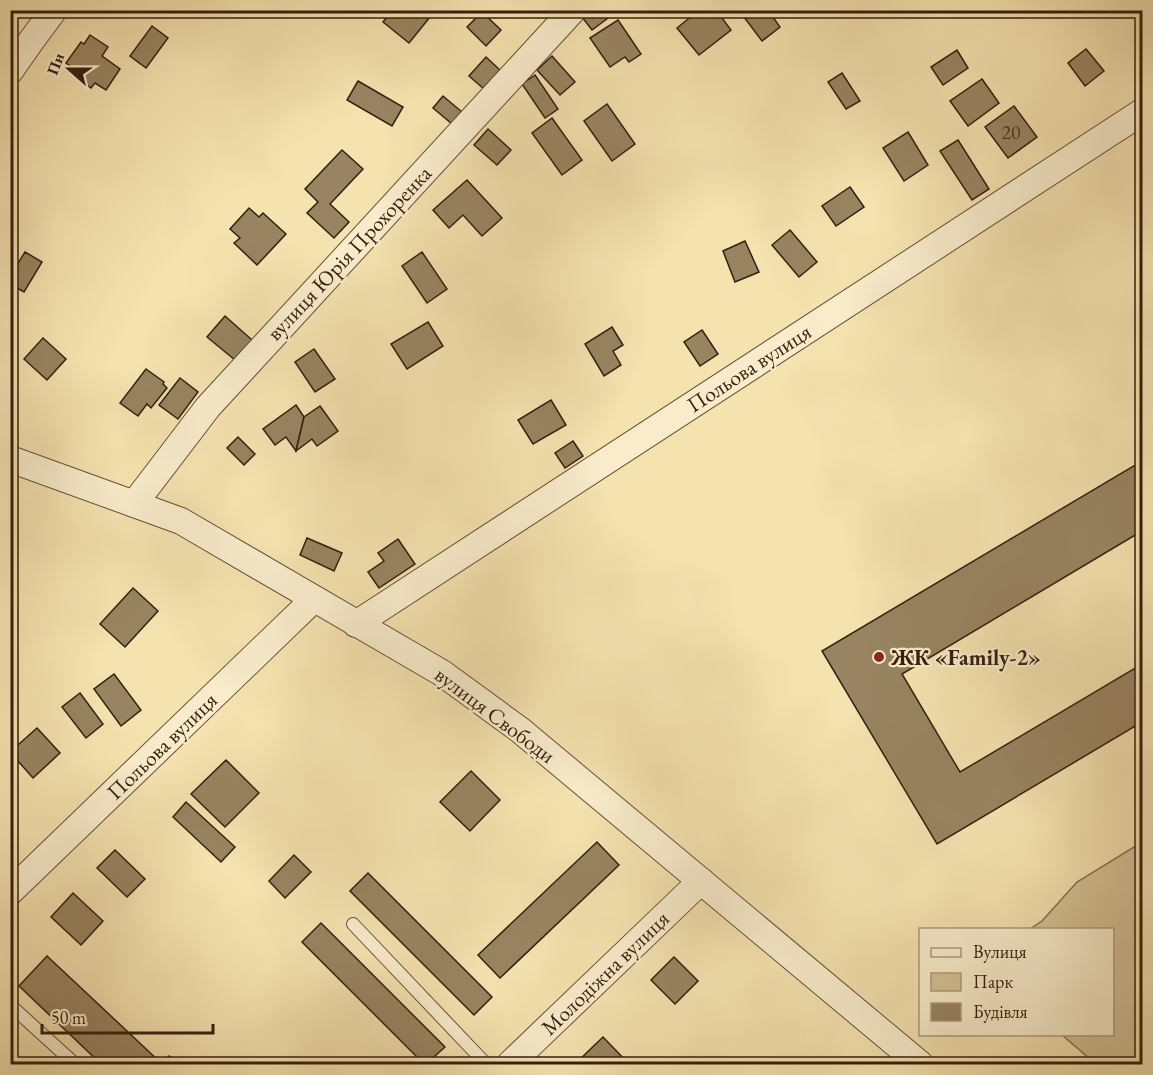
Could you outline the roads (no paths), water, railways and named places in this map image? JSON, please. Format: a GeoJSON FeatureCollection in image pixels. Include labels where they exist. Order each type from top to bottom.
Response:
{"type":"FeatureCollection","features":[{"type":"Feature","properties":{"kind":"street"},"geometry":{"type":"LineString","coordinates":[[10,71],[54,10]]}},
{"type":"Feature","properties":{"kind":"street","name":"вулиця Юрія Прохоренка"},"geometry":{"type":"LineString","coordinates":[[134,504],[208,407],[573,10]]}},
{"type":"Feature","properties":{"kind":"street","name":"Польова вулиця"},"geometry":{"type":"LineString","coordinates":[[356,624],[1143,112]]}},
{"type":"Feature","properties":{"kind":"street","name":"вулиця Свободи"},"geometry":{"type":"LineString","coordinates":[[10,459],[182,521],[442,673],[520,729],[701,880],[891,1056],[920,1065]]}},
{"type":"Feature","properties":{"kind":"street","name":"Польова вулиця"},"geometry":{"type":"LineString","coordinates":[[10,892],[314,599]]}},
{"type":"Feature","properties":{"kind":"street","name":"Молодіжна вулиця"},"geometry":{"type":"LineString","coordinates":[[510,1065],[701,880]]}},
{"type":"Feature","properties":{"kind":"lane"},"geometry":{"type":"LineString","coordinates":[[353,924],[486,1065]]}},
{"type":"Feature","properties":{"kind":"lane"},"geometry":{"type":"LineString","coordinates":[[10,1005],[75,1065]]}},
{"type":"Feature","properties":{"kind":"place","name":"ЖК «Family-2»"},"geometry":{"type":"Point","coordinates":[879,657]}}]}
